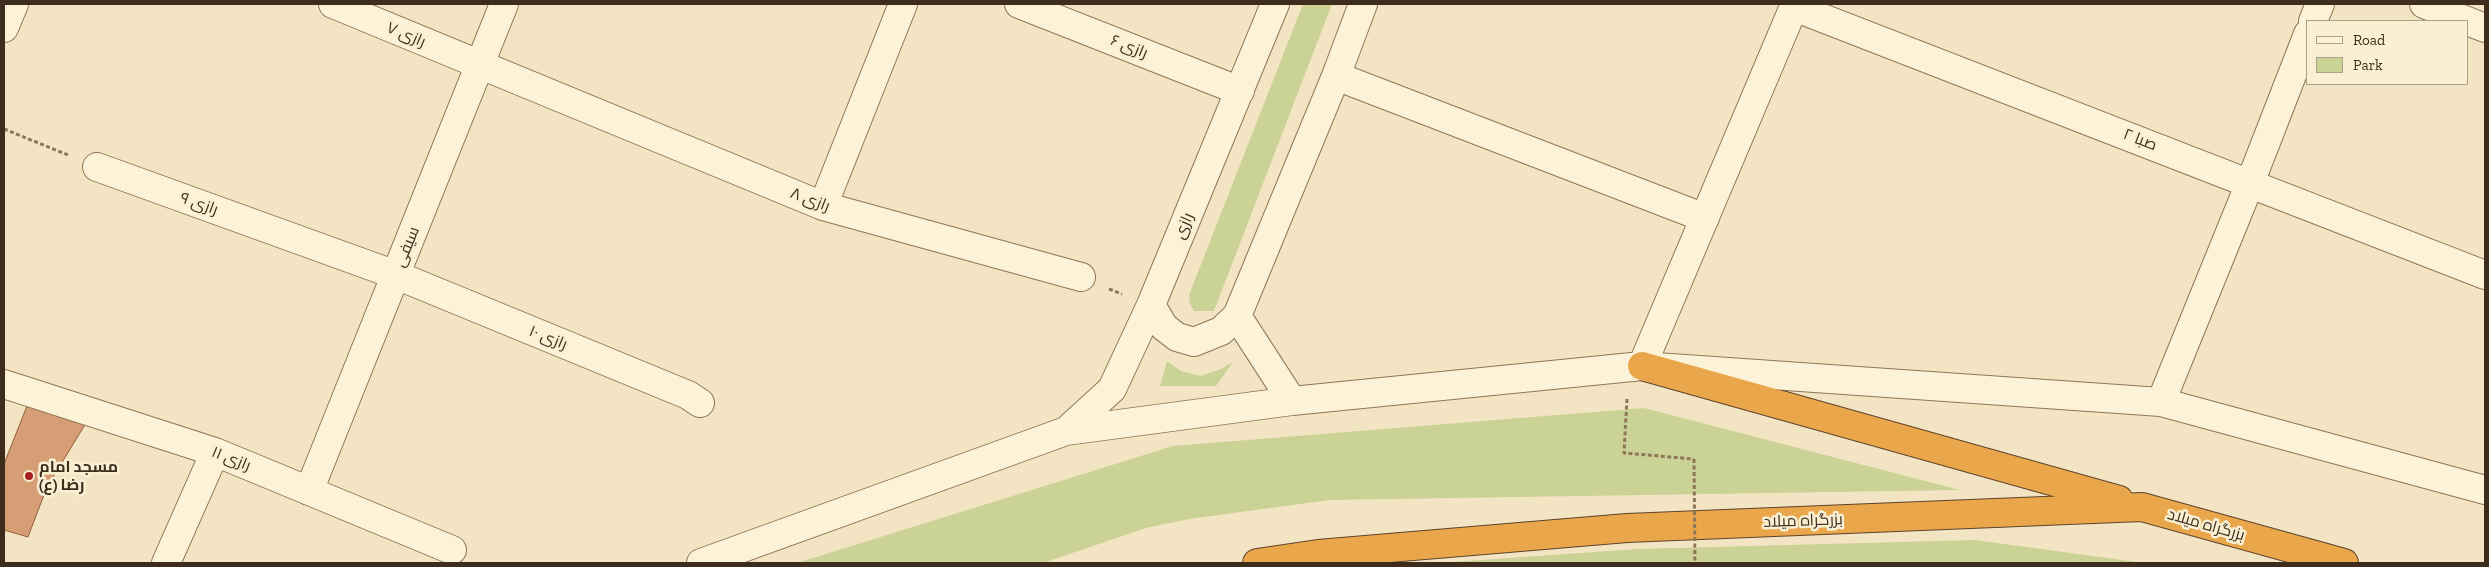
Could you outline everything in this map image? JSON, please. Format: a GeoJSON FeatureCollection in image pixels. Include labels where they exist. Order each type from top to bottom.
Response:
{"type":"FeatureCollection","features":[{"type":"Feature","properties":{"kind":"highway"},"geometry":{"type":"LineString","coordinates":[[1635,367],[2142,507]]}},
{"type":"Feature","properties":{"kind":"highway","name":"بزرگراه میلاد"},"geometry":{"type":"LineString","coordinates":[[1257,563],[1318,554],[1627,528],[2142,507],[2344,563]]}},
{"type":"Feature","properties":{"kind":"street"},"geometry":{"type":"LineString","coordinates":[[4,28],[14,4]]}},
{"type":"Feature","properties":{"kind":"street","name":"رازی ۷"},"geometry":{"type":"LineString","coordinates":[[333,4],[480,65]]}},
{"type":"Feature","properties":{"kind":"street","name":"سیفی"},"geometry":{"type":"LineString","coordinates":[[309,491],[504,4]]}},
{"type":"Feature","properties":{"kind":"street"},"geometry":{"type":"LineString","coordinates":[[823,206],[903,4]]}},
{"type":"Feature","properties":{"kind":"street","name":"رازی ۶"},"geometry":{"type":"LineString","coordinates":[[1019,4],[1240,91]]}},
{"type":"Feature","properties":{"kind":"street","name":"رازی"},"geometry":{"type":"LineString","coordinates":[[1066,431],[1112,389],[1151,305],[1275,4]]}},
{"type":"Feature","properties":{"kind":"street"},"geometry":{"type":"LineString","coordinates":[[1151,305],[1164,327],[1177,337],[1194,342],[1221,332],[1237,316],[1336,76],[1363,4]]}},
{"type":"Feature","properties":{"kind":"street"},"geometry":{"type":"LineString","coordinates":[[2313,20],[2320,4]]}},
{"type":"Feature","properties":{"kind":"street"},"geometry":{"type":"LineString","coordinates":[[2424,4],[2465,20]]}},
{"type":"Feature","properties":{"kind":"street"},"geometry":{"type":"LineString","coordinates":[[1635,367],[1705,218],[1794,5]]}},
{"type":"Feature","properties":{"kind":"street","name":"صبا ۲"},"geometry":{"type":"LineString","coordinates":[[1794,5],[2485,275]]}},
{"type":"Feature","properties":{"kind":"street"},"geometry":{"type":"LineString","coordinates":[[2469,22],[2485,28]]}},
{"type":"Feature","properties":{"kind":"street"},"geometry":{"type":"LineString","coordinates":[[2161,402],[2306,39]]}},
{"type":"Feature","properties":{"kind":"street","name":"رازی ۸"},"geometry":{"type":"LineString","coordinates":[[480,65],[823,206],[1081,278]]}},
{"type":"Feature","properties":{"kind":"street"},"geometry":{"type":"LineString","coordinates":[[1336,76],[1705,218]]}},
{"type":"Feature","properties":{"kind":"street","name":"رازی ۹"},"geometry":{"type":"LineString","coordinates":[[97,167],[396,275]]}},
{"type":"Feature","properties":{"kind":"street","name":"رازی ۱۰"},"geometry":{"type":"LineString","coordinates":[[396,275],[688,395],[700,403]]}},
{"type":"Feature","properties":{"kind":"street"},"geometry":{"type":"LineString","coordinates":[[1237,316],[1292,401]]}},
{"type":"Feature","properties":{"kind":"street"},"geometry":{"type":"LineString","coordinates":[[701,563],[1066,431],[1292,401],[1635,367],[2161,402],[2485,490]]}},
{"type":"Feature","properties":{"kind":"street","name":"رازی ۱۱"},"geometry":{"type":"LineString","coordinates":[[4,384],[215,452],[452,550]]}},
{"type":"Feature","properties":{"kind":"street"},"geometry":{"type":"LineString","coordinates":[[166,563],[215,452]]}},
{"type":"Feature","properties":{"kind":"path"},"geometry":{"type":"LineString","coordinates":[[4,129],[97,167]]}},
{"type":"Feature","properties":{"kind":"path"},"geometry":{"type":"LineString","coordinates":[[1081,278],[1151,305]]}},
{"type":"Feature","properties":{"kind":"path"},"geometry":{"type":"LineString","coordinates":[[1635,367],[1624,453],[1694,459],[1695,563]]}},
{"type":"Feature","properties":{"kind":"green space"},"geometry":{"type":"Polygon","coordinates":[[[1303,4],[1332,4],[1214,311],[1194,311],[1190,304],[1189,295],[1303,4]]]}},
{"type":"Feature","properties":{"kind":"green space"},"geometry":{"type":"Polygon","coordinates":[[[1167,361],[1181,371],[1200,376],[1219,370],[1233,362],[1216,386],[1160,386],[1167,361]]]}},
{"type":"Feature","properties":{"kind":"green space"},"geometry":{"type":"Polygon","coordinates":[[[1644,408],[1960,490],[1330,500],[1189,519],[1146,528],[1043,563],[797,563],[1173,446],[1644,408]]]}},
{"type":"Feature","properties":{"kind":"green space"},"geometry":{"type":"Polygon","coordinates":[[[1975,540],[2144,563],[1438,563],[1637,549],[1975,540]]]}},
{"type":"Feature","properties":{"kind":"building","name":"مسجد امام رضا (ع)"},"geometry":{"type":"Polygon","coordinates":[[[29,401],[86,423],[47,487],[28,537],[4,530],[4,464],[29,401]]]}},
{"type":"Feature","properties":{"kind":"place","name":"مسجد امام رضا (ع)"},"geometry":{"type":"Point","coordinates":[29,476]}}]}
